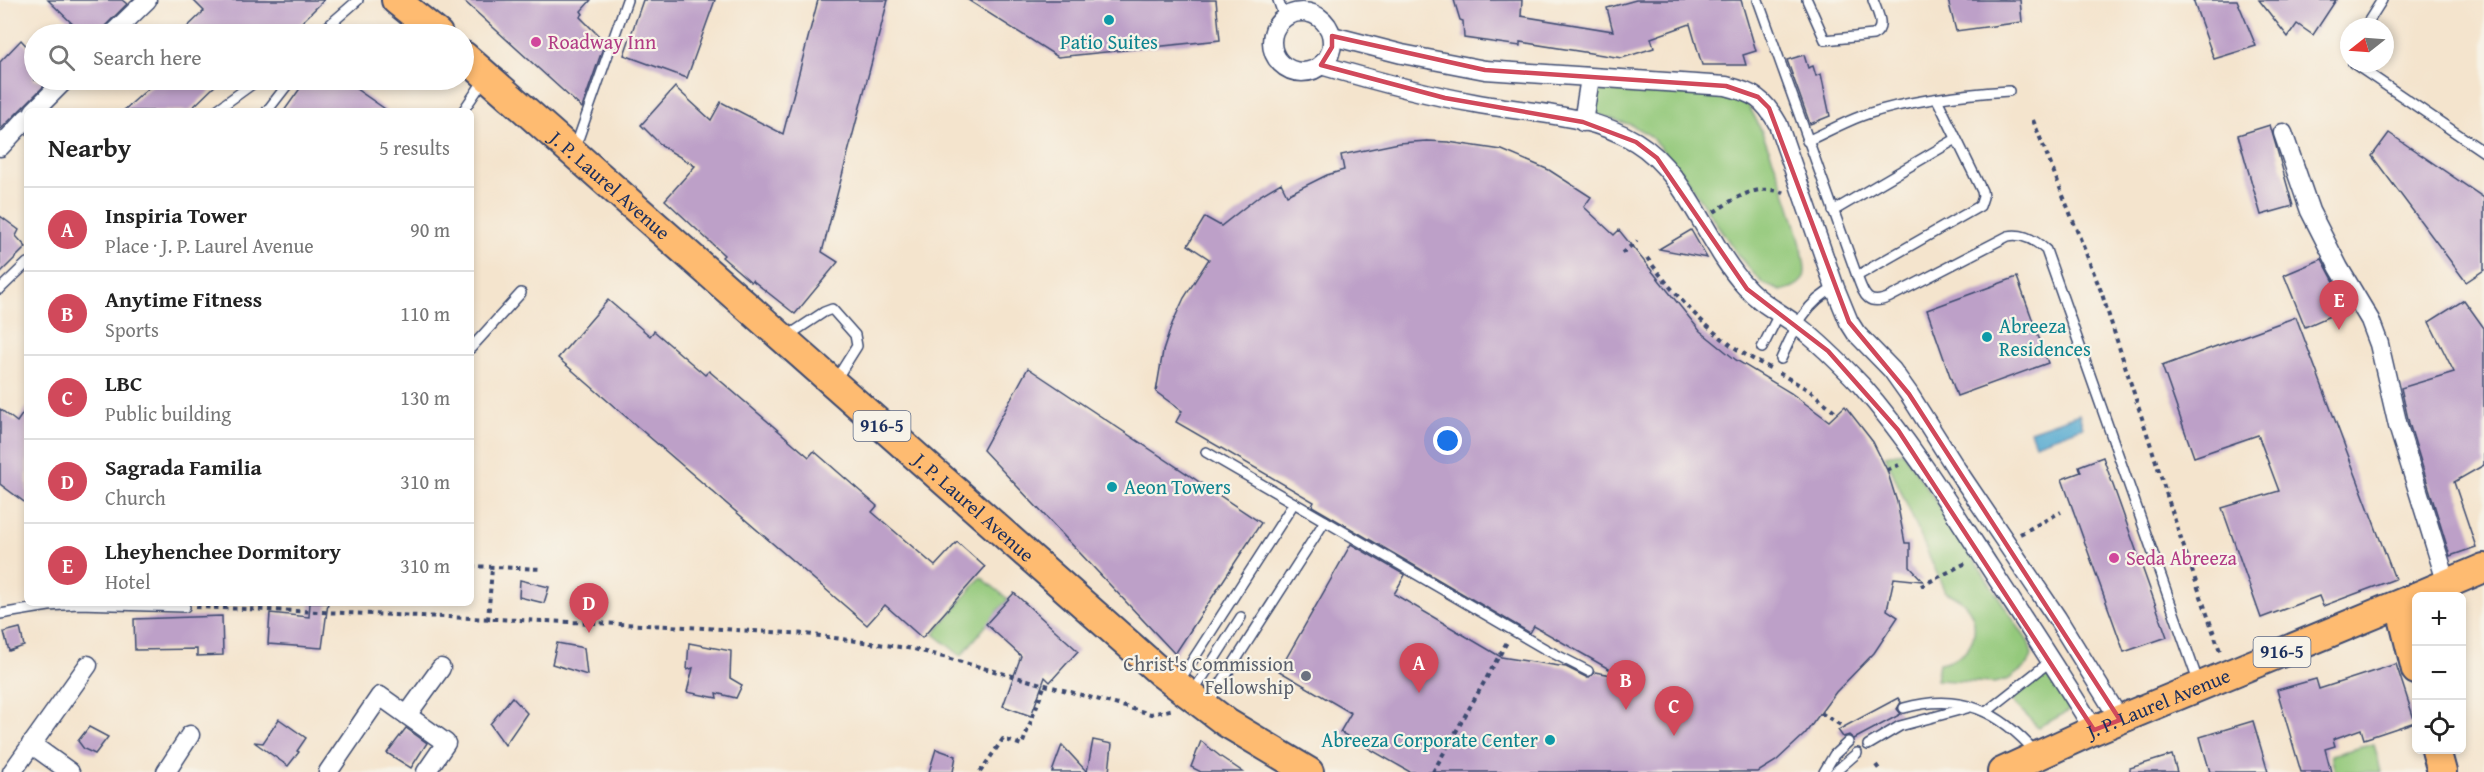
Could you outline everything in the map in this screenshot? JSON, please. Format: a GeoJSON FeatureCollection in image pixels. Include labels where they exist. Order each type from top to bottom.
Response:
{"type":"FeatureCollection","features":[{"type":"Feature","properties":{"kind":"main road"},"geometry":{"type":"LineString","coordinates":[[396,0],[426,24]]}},
{"type":"Feature","properties":{"kind":"main road","name":"J. P. Laurel Avenue"},"geometry":{"type":"LineString","coordinates":[[474,64],[833,384],[1191,696],[1263,746],[1309,772]]}},
{"type":"Feature","properties":{"kind":"main road","name":"J. P. Laurel Avenue"},"geometry":{"type":"LineString","coordinates":[[2002,772],[2094,730],[2484,568]]}},
{"type":"Feature","properties":{"kind":"main road"},"geometry":{"type":"LineString","coordinates":[[2411,599],[2414,646]]}},
{"type":"Feature","properties":{"kind":"main road"},"geometry":{"type":"LineString","coordinates":[[2437,754],[2442,772]]}},
{"type":"Feature","properties":{"kind":"street"},"geometry":{"type":"LineString","coordinates":[[122,24],[147,0]]}},
{"type":"Feature","properties":{"kind":"street"},"geometry":{"type":"LineString","coordinates":[[1304,6],[1322,18],[1332,36],[1332,47],[1322,65],[1306,72],[1297,72],[1289,69],[1277,59],[1272,42],[1281,9],[1304,6]]}},
{"type":"Feature","properties":{"kind":"street"},"geometry":{"type":"LineString","coordinates":[[1332,36],[1402,54],[1485,70],[1726,86],[1744,90],[1758,97],[1769,108],[1778,124],[1835,288],[1856,333],[1892,370],[2057,618],[2120,720]]}},
{"type":"Feature","properties":{"kind":"street"},"geometry":{"type":"LineString","coordinates":[[1322,65],[1392,86],[1445,98],[1582,122],[1612,130],[1636,142],[1657,158],[1701,220],[1730,268],[1747,289],[1797,325],[1836,360],[1898,430],[2052,660],[2094,730]]}},
{"type":"Feature","properties":{"kind":"street"},"geometry":{"type":"LineString","coordinates":[[1582,122],[1590,78]]}},
{"type":"Feature","properties":{"kind":"street"},"geometry":{"type":"LineString","coordinates":[[37,108],[55,90]]}},
{"type":"Feature","properties":{"kind":"street"},"geometry":{"type":"LineString","coordinates":[[0,147],[24,121]]}},
{"type":"Feature","properties":{"kind":"street"},"geometry":{"type":"LineString","coordinates":[[2283,132],[2310,211],[2339,268],[2370,320],[2379,344],[2398,426],[2447,584]]}},
{"type":"Feature","properties":{"kind":"street"},"geometry":{"type":"LineString","coordinates":[[12,772],[88,665]]}},
{"type":"Feature","properties":{"kind":"street"},"geometry":{"type":"LineString","coordinates":[[407,715],[441,668]]}},
{"type":"Feature","properties":{"kind":"street"},"geometry":{"type":"LineString","coordinates":[[328,772],[380,696],[446,743],[426,772]]}},
{"type":"Feature","properties":{"kind":"street"},"geometry":{"type":"LineString","coordinates":[[166,772],[190,735]]}},
{"type":"Feature","properties":{"kind":"street"},"geometry":{"type":"LineString","coordinates":[[31,744],[70,772]]}},
{"type":"Feature","properties":{"kind":"lane"},"geometry":{"type":"LineString","coordinates":[[332,24],[358,0]]}},
{"type":"Feature","properties":{"kind":"lane"},"geometry":{"type":"LineString","coordinates":[[573,153],[627,0]]}},
{"type":"Feature","properties":{"kind":"lane"},"geometry":{"type":"LineString","coordinates":[[1758,0],[1863,293],[1869,300],[1876,302],[1890,297],[2008,236],[2028,238],[2046,250],[2200,686]]}},
{"type":"Feature","properties":{"kind":"lane"},"geometry":{"type":"LineString","coordinates":[[1807,0],[1822,37],[1829,41],[1873,35],[1879,32],[1880,20],[1873,0]]}},
{"type":"Feature","properties":{"kind":"lane"},"geometry":{"type":"LineString","coordinates":[[2371,18],[2382,0]]}},
{"type":"Feature","properties":{"kind":"lane"},"geometry":{"type":"LineString","coordinates":[[2366,72],[2484,152]]}},
{"type":"Feature","properties":{"kind":"lane"},"geometry":{"type":"LineString","coordinates":[[465,108],[487,75]]}},
{"type":"Feature","properties":{"kind":"lane"},"geometry":{"type":"LineString","coordinates":[[219,108],[244,90]]}},
{"type":"Feature","properties":{"kind":"lane"},"geometry":{"type":"LineString","coordinates":[[269,108],[283,90]]}},
{"type":"Feature","properties":{"kind":"lane"},"geometry":{"type":"LineString","coordinates":[[1807,141],[1866,114],[1937,99],[2009,91]]}},
{"type":"Feature","properties":{"kind":"lane"},"geometry":{"type":"LineString","coordinates":[[1857,276],[1980,206],[1982,191],[1937,99]]}},
{"type":"Feature","properties":{"kind":"lane"},"geometry":{"type":"LineString","coordinates":[[1833,211],[1956,139]]}},
{"type":"Feature","properties":{"kind":"lane"},"geometry":{"type":"LineString","coordinates":[[0,289],[24,266]]}},
{"type":"Feature","properties":{"kind":"lane"},"geometry":{"type":"LineString","coordinates":[[1781,359],[1797,325],[1810,305],[1835,288]]}},
{"type":"Feature","properties":{"kind":"lane"},"geometry":{"type":"LineString","coordinates":[[475,336],[521,293]]}},
{"type":"Feature","properties":{"kind":"lane"},"geometry":{"type":"LineString","coordinates":[[783,339],[832,309],[855,335],[857,346],[833,384]]}},
{"type":"Feature","properties":{"kind":"lane"},"geometry":{"type":"LineString","coordinates":[[1762,348],[1779,314]]}},
{"type":"Feature","properties":{"kind":"lane"},"geometry":{"type":"LineString","coordinates":[[1206,452],[1588,671]]}},
{"type":"Feature","properties":{"kind":"lane"},"geometry":{"type":"LineString","coordinates":[[1191,696],[1293,503]]}},
{"type":"Feature","properties":{"kind":"lane"},"geometry":{"type":"LineString","coordinates":[[1191,696],[1325,521]]}},
{"type":"Feature","properties":{"kind":"lane"},"geometry":{"type":"LineString","coordinates":[[0,614],[49,606]]}},
{"type":"Feature","properties":{"kind":"lane"},"geometry":{"type":"LineString","coordinates":[[149,606],[185,607]]}},
{"type":"Feature","properties":{"kind":"lane"},"geometry":{"type":"LineString","coordinates":[[1191,696],[1241,617]]}},
{"type":"Feature","properties":{"kind":"lane"},"geometry":{"type":"LineString","coordinates":[[1986,712],[2052,660]]}},
{"type":"Feature","properties":{"kind":"lane"},"geometry":{"type":"LineString","coordinates":[[1904,708],[1940,701],[1986,712],[2006,723],[2038,755]]}},
{"type":"Feature","properties":{"kind":"lane"},"geometry":{"type":"LineString","coordinates":[[1868,745],[1900,726],[1970,707]]}},
{"type":"Feature","properties":{"kind":"lane"},"geometry":{"type":"LineString","coordinates":[[1824,772],[1834,755],[1848,742]]}},
{"type":"Feature","properties":{"kind":"lane"},"geometry":{"type":"LineString","coordinates":[[1835,772],[1857,753]]}},
{"type":"Feature","properties":{"kind":"path"},"geometry":{"type":"LineString","coordinates":[[2033,120],[2101,291],[2180,536],[2228,674]]}},
{"type":"Feature","properties":{"kind":"path"},"geometry":{"type":"LineString","coordinates":[[1701,220],[1742,195],[1762,189],[1775,190],[1805,201]]}},
{"type":"Feature","properties":{"kind":"path"},"geometry":{"type":"LineString","coordinates":[[1622,253],[1637,241]]}},
{"type":"Feature","properties":{"kind":"path"},"geometry":{"type":"LineString","coordinates":[[1647,258],[1705,326],[1742,354],[1810,391],[1837,413]]}},
{"type":"Feature","properties":{"kind":"path"},"geometry":{"type":"LineString","coordinates":[[1887,470],[1899,465]]}},
{"type":"Feature","properties":{"kind":"path"},"geometry":{"type":"LineString","coordinates":[[2005,542],[2061,512]]}},
{"type":"Feature","properties":{"kind":"path"},"geometry":{"type":"LineString","coordinates":[[1921,586],[1982,554]]}},
{"type":"Feature","properties":{"kind":"path"},"geometry":{"type":"LineString","coordinates":[[474,566],[542,569]]}},
{"type":"Feature","properties":{"kind":"path"},"geometry":{"type":"LineString","coordinates":[[488,620],[492,568]]}},
{"type":"Feature","properties":{"kind":"path"},"geometry":{"type":"LineString","coordinates":[[185,607],[669,626],[817,635],[914,649],[1151,714],[1172,710],[1191,696]]}},
{"type":"Feature","properties":{"kind":"path"},"geometry":{"type":"LineString","coordinates":[[1433,772],[1514,630]]}},
{"type":"Feature","properties":{"kind":"path"},"geometry":{"type":"LineString","coordinates":[[980,772],[1003,739],[1022,745],[1045,684]]}},
{"type":"Feature","properties":{"kind":"path"},"geometry":{"type":"LineString","coordinates":[[1821,713],[1844,727]]}},
{"type":"Feature","properties":{"kind":"path"},"geometry":{"type":"LineString","coordinates":[[1876,765],[1881,772]]}},
{"type":"Feature","properties":{"kind":"highlighted area"},"geometry":{"type":"Polygon","coordinates":[[[1332,36],[1485,70],[1726,86],[1758,97],[1769,108],[1849,322],[1909,394],[2120,720],[2094,730],[1898,430],[1828,351],[1747,289],[1657,158],[1636,142],[1583,122],[1445,98],[1321,65],[1332,47],[1332,36]]]}},
{"type":"Feature","properties":{"kind":"green space"},"geometry":{"type":"Polygon","coordinates":[[[1598,88],[1726,96],[1747,104],[1764,137],[1794,218],[1805,264],[1804,277],[1800,283],[1781,291],[1764,284],[1738,255],[1678,167],[1649,135],[1631,125],[1593,113],[1598,88]]]}},
{"type":"Feature","properties":{"kind":"green space"},"geometry":{"type":"Polygon","coordinates":[[[1903,452],[2029,643],[2032,655],[2028,665],[2009,679],[1994,683],[1936,680],[1939,663],[1954,659],[1964,652],[1971,642],[1974,630],[1973,619],[1968,608],[1959,599],[1945,592],[1885,455],[1903,452]]]}},
{"type":"Feature","properties":{"kind":"green space"},"geometry":{"type":"Polygon","coordinates":[[[981,577],[1008,599],[961,656],[934,634],[981,577]]]}},
{"type":"Feature","properties":{"kind":"green space"},"geometry":{"type":"Polygon","coordinates":[[[2044,672],[2066,699],[2069,711],[2038,727],[2011,700],[2044,672]]]}},
{"type":"Feature","properties":{"kind":"green space"},"geometry":{"type":"Polygon","coordinates":[[[2374,744],[2381,772],[2335,772],[2331,755],[2374,744]]]}},
{"type":"Feature","properties":{"kind":"water"},"geometry":{"type":"Polygon","coordinates":[[[2079,414],[2083,427],[2035,444],[2030,431],[2079,414]]]}},
{"type":"Feature","properties":{"kind":"building"},"geometry":{"type":"Polygon","coordinates":[[[48,0],[122,0],[127,4],[107,24],[73,24],[48,0]]]}},
{"type":"Feature","properties":{"kind":"building"},"geometry":{"type":"Polygon","coordinates":[[[193,0],[324,0],[300,24],[190,24],[204,11],[193,0]]]}},
{"type":"Feature","properties":{"kind":"building","name":"Roadway Inn"},"geometry":{"type":"Polygon","coordinates":[[[463,0],[591,0],[581,11],[583,14],[580,17],[605,42],[582,108],[463,0]]]}},
{"type":"Feature","properties":{"kind":"building"},"geometry":{"type":"Polygon","coordinates":[[[643,0],[715,0],[687,78],[624,55],[643,0]]]}},
{"type":"Feature","properties":{"kind":"building"},"geometry":{"type":"Polygon","coordinates":[[[818,0],[888,0],[822,252],[838,262],[795,314],[752,280],[751,282],[722,257],[724,255],[665,200],[695,166],[663,147],[641,125],[675,87],[711,120],[721,102],[783,134],[818,0]]]}},
{"type":"Feature","properties":{"kind":"building","name":"Patio Suites"},"geometry":{"type":"Polygon","coordinates":[[[968,0],[1216,0],[1220,40],[1058,57],[968,0]]]}},
{"type":"Feature","properties":{"kind":"building"},"geometry":{"type":"Polygon","coordinates":[[[1454,0],[1522,0],[1521,16],[1613,31],[1607,8],[1636,0],[1741,0],[1756,51],[1743,55],[1746,65],[1702,65],[1690,24],[1651,38],[1654,48],[1622,58],[1520,42],[1520,46],[1464,38],[1463,21],[1460,20],[1454,0]]]}},
{"type":"Feature","properties":{"kind":"building"},"geometry":{"type":"Polygon","coordinates":[[[1948,0],[2020,0],[2022,22],[1956,31],[1948,0]]]}},
{"type":"Feature","properties":{"kind":"building"},"geometry":{"type":"Polygon","coordinates":[[[2193,0],[2237,0],[2256,46],[2214,59],[2193,0]]]}},
{"type":"Feature","properties":{"kind":"building"},"geometry":{"type":"Polygon","coordinates":[[[2259,0],[2336,0],[2313,35],[2297,24],[2288,37],[2259,0]]]}},
{"type":"Feature","properties":{"kind":"building"},"geometry":{"type":"Polygon","coordinates":[[[21,40],[24,43],[24,90],[40,90],[0,130],[0,62],[21,40]]]}},
{"type":"Feature","properties":{"kind":"building"},"geometry":{"type":"Polygon","coordinates":[[[1804,55],[1808,68],[1813,66],[1816,76],[1821,74],[1830,116],[1810,124],[1787,60],[1804,55]]]}},
{"type":"Feature","properties":{"kind":"building"},"geometry":{"type":"Polygon","coordinates":[[[147,90],[211,90],[192,108],[126,108],[147,90]]]}},
{"type":"Feature","properties":{"kind":"building"},"geometry":{"type":"Polygon","coordinates":[[[299,90],[358,90],[384,108],[286,108],[299,90]]]}},
{"type":"Feature","properties":{"kind":"building"},"geometry":{"type":"Polygon","coordinates":[[[2270,125],[2293,206],[2261,215],[2238,135],[2270,125]]]}},
{"type":"Feature","properties":{"kind":"building"},"geometry":{"type":"Polygon","coordinates":[[[2389,133],[2484,198],[2484,270],[2466,282],[2372,156],[2389,133]]]}},
{"type":"Feature","properties":{"kind":"building"},"geometry":{"type":"Polygon","coordinates":[[[1427,141],[1502,150],[1549,170],[1591,197],[1584,207],[1614,235],[1619,230],[1700,331],[1736,360],[1791,393],[1829,421],[1845,406],[1873,442],[1887,470],[1897,502],[1905,543],[1910,543],[1910,567],[1923,581],[1894,578],[1887,610],[1898,617],[1874,653],[1836,692],[1805,734],[1776,761],[1758,772],[1410,772],[1340,732],[1351,713],[1279,671],[1351,544],[1405,575],[1394,594],[1501,657],[1566,667],[1588,678],[1595,672],[1623,677],[1534,626],[1530,633],[1312,506],[1314,502],[1176,422],[1182,411],[1156,392],[1163,351],[1172,324],[1184,298],[1209,259],[1188,245],[1205,217],[1221,226],[1259,196],[1281,183],[1287,195],[1327,175],[1344,170],[1341,155],[1399,143],[1427,141]]]}},
{"type":"Feature","properties":{"kind":"building"},"geometry":{"type":"Polygon","coordinates":[[[0,216],[19,230],[16,236],[24,245],[24,249],[0,273],[0,216]]]}},
{"type":"Feature","properties":{"kind":"building"},"geometry":{"type":"Polygon","coordinates":[[[1691,230],[1707,258],[1659,249],[1691,230]]]}},
{"type":"Feature","properties":{"kind":"building"},"geometry":{"type":"Polygon","coordinates":[[[2322,259],[2348,308],[2305,327],[2284,275],[2322,259]]]}},
{"type":"Feature","properties":{"kind":"building","name":"Abreeza Residences"},"geometry":{"type":"Polygon","coordinates":[[[2017,277],[2048,363],[1957,396],[1927,310],[2017,277]]]}},
{"type":"Feature","properties":{"kind":"building"},"geometry":{"type":"Polygon","coordinates":[[[608,300],[650,336],[654,331],[705,375],[709,371],[809,457],[814,451],[877,506],[872,512],[935,566],[957,542],[985,567],[922,638],[885,605],[867,625],[558,358],[608,300]]]}},
{"type":"Feature","properties":{"kind":"building"},"geometry":{"type":"Polygon","coordinates":[[[2464,300],[2484,328],[2484,465],[2454,482],[2476,547],[2450,556],[2409,423],[2401,388],[2454,372],[2429,322],[2464,300]]]}},
{"type":"Feature","properties":{"kind":"building"},"geometry":{"type":"Polygon","coordinates":[[[2296,317],[2395,579],[2323,606],[2319,596],[2261,618],[2222,508],[2279,491],[2258,435],[2194,457],[2162,366],[2296,317]]]}},
{"type":"Feature","properties":{"kind":"building","name":"Aeon Towers"},"geometry":{"type":"Polygon","coordinates":[[[1028,368],[1261,523],[1175,654],[983,450],[1028,368]]]}},
{"type":"Feature","properties":{"kind":"building"},"geometry":{"type":"Polygon","coordinates":[[[0,409],[17,422],[24,412],[24,502],[0,484],[0,409]]]}},
{"type":"Feature","properties":{"kind":"building","name":"Seda Abreeza"},"geometry":{"type":"Polygon","coordinates":[[[2103,457],[2167,637],[2124,652],[2062,479],[2081,472],[2079,466],[2103,457]]]}},
{"type":"Feature","properties":{"kind":"building"},"geometry":{"type":"Polygon","coordinates":[[[520,580],[549,587],[544,603],[519,597],[520,580]]]}},
{"type":"Feature","properties":{"kind":"building"},"geometry":{"type":"Polygon","coordinates":[[[1014,593],[1078,651],[1050,682],[1045,677],[1031,716],[1003,706],[1021,656],[986,624],[1014,593]]]}},
{"type":"Feature","properties":{"kind":"building"},"geometry":{"type":"Polygon","coordinates":[[[310,606],[328,606],[322,648],[268,644],[270,613],[309,617],[310,606]]]}},
{"type":"Feature","properties":{"kind":"building"},"geometry":{"type":"Polygon","coordinates":[[[222,616],[223,655],[197,656],[197,649],[135,650],[134,619],[222,616]]]}},
{"type":"Feature","properties":{"kind":"building"},"geometry":{"type":"Polygon","coordinates":[[[20,628],[24,646],[9,651],[4,632],[20,628]]]}},
{"type":"Feature","properties":{"kind":"building"},"geometry":{"type":"Polygon","coordinates":[[[557,643],[584,648],[587,675],[552,664],[557,643]]]}},
{"type":"Feature","properties":{"kind":"building"},"geometry":{"type":"Polygon","coordinates":[[[689,643],[731,651],[730,678],[742,685],[736,698],[716,693],[717,698],[687,692],[693,668],[687,670],[689,643]]]}},
{"type":"Feature","properties":{"kind":"building"},"geometry":{"type":"Polygon","coordinates":[[[2396,664],[2412,713],[2412,723],[2364,739],[2361,729],[2333,739],[2335,746],[2325,749],[2331,772],[2301,772],[2277,690],[2316,679],[2319,689],[2396,664]]]}},
{"type":"Feature","properties":{"kind":"building"},"geometry":{"type":"Polygon","coordinates":[[[512,697],[527,713],[505,745],[490,724],[512,697]]]}},
{"type":"Feature","properties":{"kind":"building"},"geometry":{"type":"Polygon","coordinates":[[[1898,698],[1901,702],[1897,709],[1901,714],[1854,739],[1849,735],[1843,737],[1838,730],[1898,698]]]}},
{"type":"Feature","properties":{"kind":"building"},"geometry":{"type":"Polygon","coordinates":[[[279,719],[306,738],[288,766],[254,742],[263,743],[279,719]]]}},
{"type":"Feature","properties":{"kind":"building"},"geometry":{"type":"Polygon","coordinates":[[[2253,721],[2268,772],[2210,772],[2200,737],[2253,721]]]}},
{"type":"Feature","properties":{"kind":"building"},"geometry":{"type":"Polygon","coordinates":[[[89,727],[108,737],[95,754],[84,749],[78,741],[89,727]]]}},
{"type":"Feature","properties":{"kind":"building"},"geometry":{"type":"Polygon","coordinates":[[[406,728],[427,743],[411,768],[387,753],[406,728]]]}},
{"type":"Feature","properties":{"kind":"building"},"geometry":{"type":"Polygon","coordinates":[[[1093,740],[1112,744],[1109,772],[1087,772],[1093,740]]]}},
{"type":"Feature","properties":{"kind":"building"},"geometry":{"type":"Polygon","coordinates":[[[1201,741],[1243,772],[1201,772],[1191,767],[1201,741]]]}},
{"type":"Feature","properties":{"kind":"building"},"geometry":{"type":"Polygon","coordinates":[[[1062,745],[1087,772],[1052,772],[1062,745]]]}},
{"type":"Feature","properties":{"kind":"building"},"geometry":{"type":"Polygon","coordinates":[[[936,749],[956,756],[953,772],[929,772],[936,749]]]}},
{"type":"Feature","properties":{"kind":"building"},"geometry":{"type":"Polygon","coordinates":[[[2172,755],[2177,772],[2130,772],[2130,768],[2172,755]]]}},
{"type":"Feature","properties":{"kind":"place","name":"Patio Suites"},"geometry":{"type":"Point","coordinates":[1109,20]}},
{"type":"Feature","properties":{"kind":"place","name":"Roadway Inn"},"geometry":{"type":"Point","coordinates":[536,42]}},
{"type":"Feature","properties":{"kind":"place","name":"Lheyhenchee Dormitory"},"geometry":{"type":"Point","coordinates":[2339,330]}},
{"type":"Feature","properties":{"kind":"place","name":"Abreeza Residences"},"geometry":{"type":"Point","coordinates":[1987,337]}},
{"type":"Feature","properties":{"kind":"place","name":"Aeon Towers"},"geometry":{"type":"Point","coordinates":[1112,487]}},
{"type":"Feature","properties":{"kind":"place","name":"Seda Abreeza"},"geometry":{"type":"Point","coordinates":[2114,558]}},
{"type":"Feature","properties":{"kind":"place","name":"Sagrada Familia"},"geometry":{"type":"Point","coordinates":[589,633]}},
{"type":"Feature","properties":{"kind":"place","name":"Christ's Commission Fellowship"},"geometry":{"type":"Point","coordinates":[1306,676]}},
{"type":"Feature","properties":{"kind":"place","name":"Inspiria Tower"},"geometry":{"type":"Point","coordinates":[1419,693]}},
{"type":"Feature","properties":{"kind":"place","name":"Anytime Fitness"},"geometry":{"type":"Point","coordinates":[1626,710]}},
{"type":"Feature","properties":{"kind":"place","name":"LBC"},"geometry":{"type":"Point","coordinates":[1674,736]}},
{"type":"Feature","properties":{"kind":"place","name":"Abreeza Corporate Center"},"geometry":{"type":"Point","coordinates":[1550,740]}}]}
